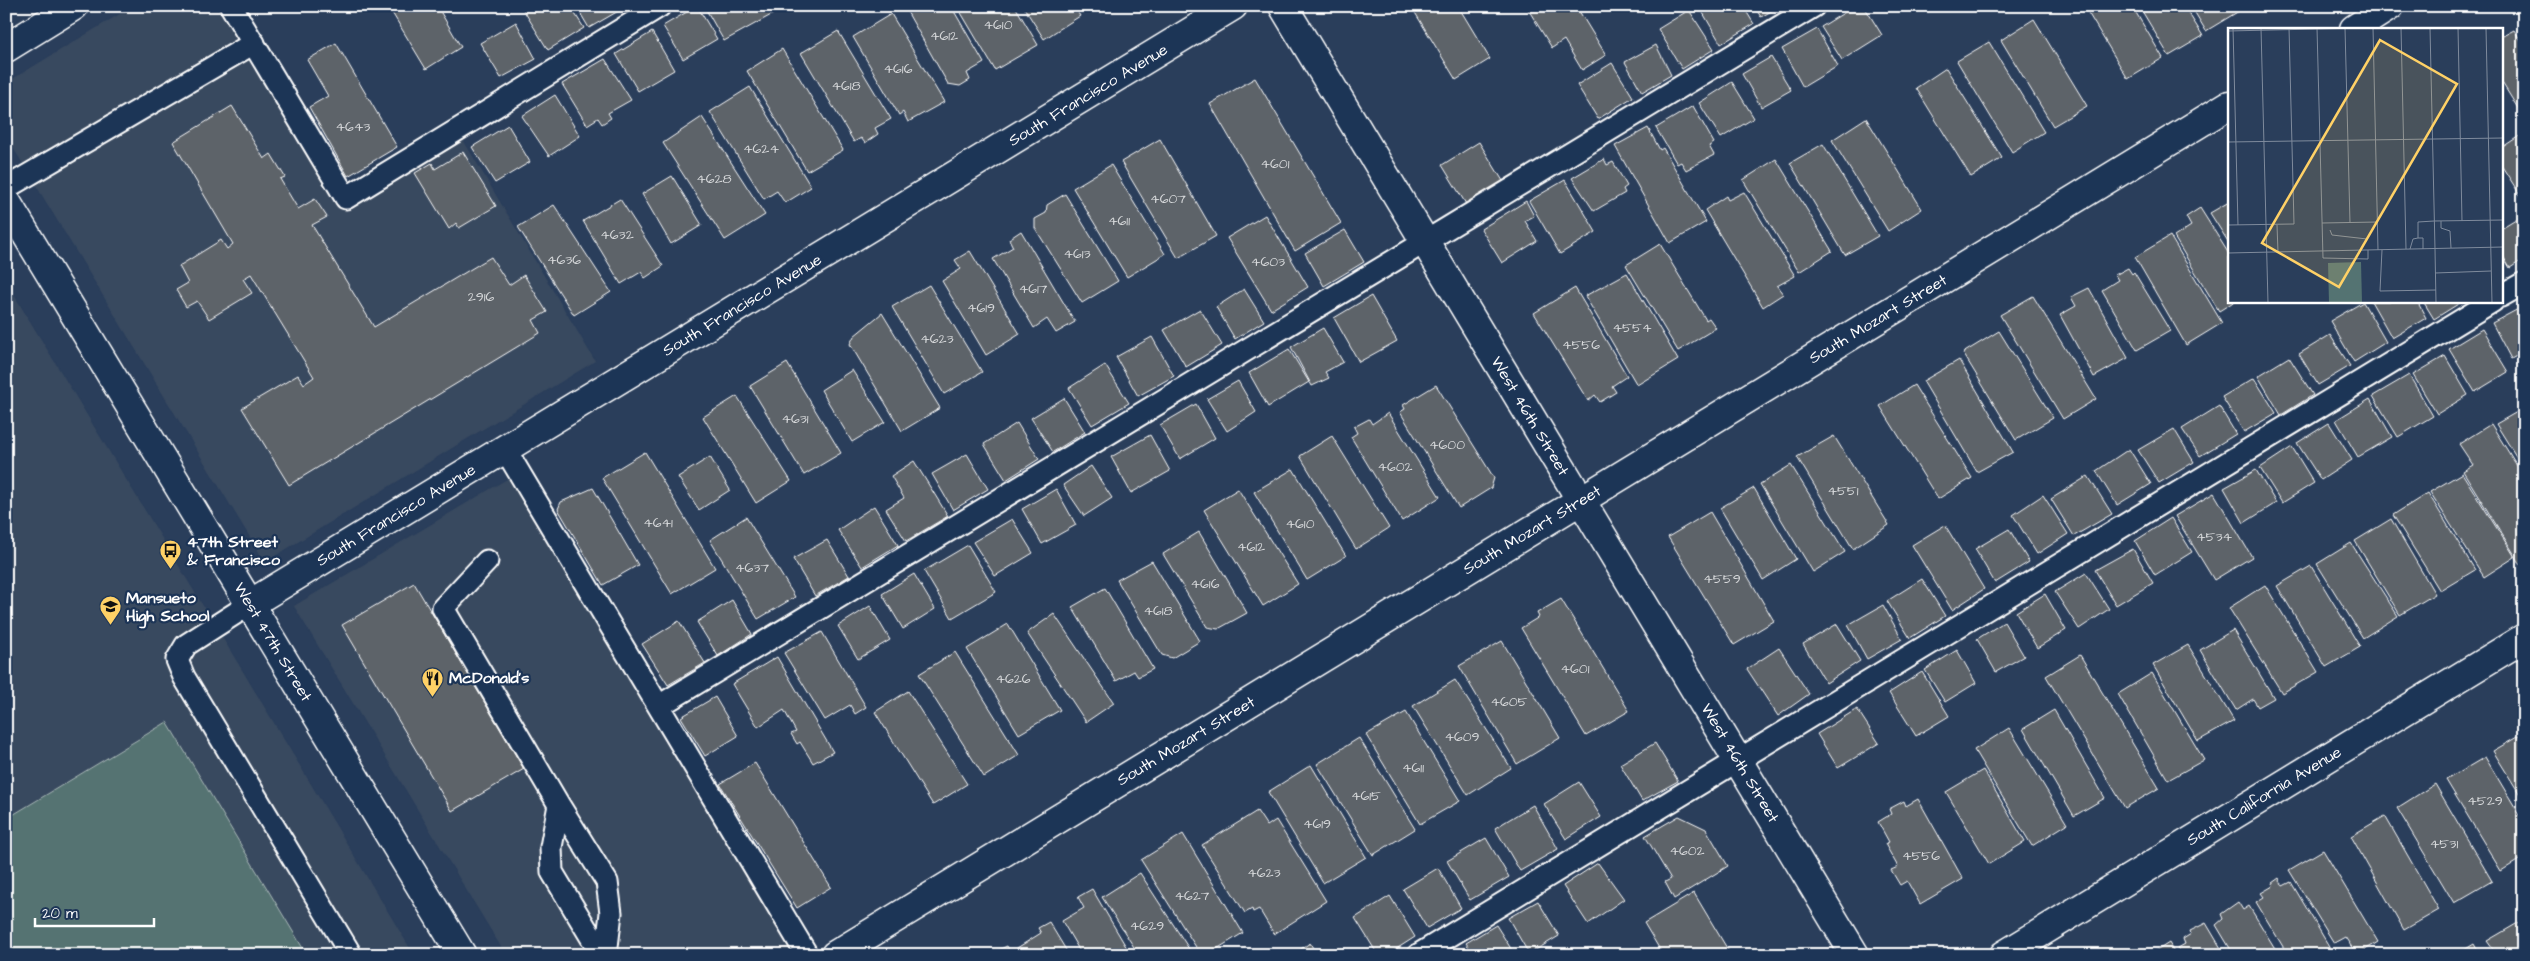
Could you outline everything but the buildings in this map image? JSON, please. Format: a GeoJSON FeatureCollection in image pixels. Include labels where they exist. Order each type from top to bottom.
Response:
{"type":"FeatureCollection","features":[{"type":"Feature","properties":{"kind":"street"},"geometry":{"type":"LineString","coordinates":[[6,48],[74,6]]}},
{"type":"Feature","properties":{"kind":"street","name":"South Francisco Avenue"},"geometry":{"type":"LineString","coordinates":[[250,604],[1233,6]]}},
{"type":"Feature","properties":{"kind":"street","name":"West 46th Street"},"geometry":{"type":"LineString","coordinates":[[1283,6],[1855,955]]}},
{"type":"Feature","properties":{"kind":"street"},"geometry":{"type":"LineString","coordinates":[[2356,28],[2390,6]]}},
{"type":"Feature","properties":{"kind":"street","name":"South Mozart Street"},"geometry":{"type":"LineString","coordinates":[[835,955],[2228,106]]}},
{"type":"Feature","properties":{"kind":"street","name":"West 47th Street"},"geometry":{"type":"LineString","coordinates":[[6,201],[462,955]]}},
{"type":"Feature","properties":{"kind":"street","name":"South California Avenue"},"geometry":{"type":"LineString","coordinates":[[2004,955],[2524,638]]}},
{"type":"Feature","properties":{"kind":"lane"},"geometry":{"type":"LineString","coordinates":[[232,6],[346,198],[660,6]]}},
{"type":"Feature","properties":{"kind":"lane"},"geometry":{"type":"LineString","coordinates":[[659,706],[1426,243],[1814,6]]}},
{"type":"Feature","properties":{"kind":"lane"},"geometry":{"type":"LineString","coordinates":[[6,188],[254,43]]}},
{"type":"Feature","properties":{"kind":"lane"},"geometry":{"type":"LineString","coordinates":[[2502,295],[2524,283]]}},
{"type":"Feature","properties":{"kind":"lane"},"geometry":{"type":"LineString","coordinates":[[1418,955],[2491,302]]}},
{"type":"Feature","properties":{"kind":"lane"},"geometry":{"type":"LineString","coordinates":[[505,449],[807,955]]}},
{"type":"Feature","properties":{"kind":"lane"},"geometry":{"type":"LineString","coordinates":[[488,561],[443,608],[559,805],[607,882],[611,913],[606,955]]}},
{"type":"Feature","properties":{"kind":"lane"},"geometry":{"type":"LineString","coordinates":[[250,604],[186,645],[177,660],[184,677],[351,955]]}},
{"type":"Feature","properties":{"kind":"lane"},"geometry":{"type":"LineString","coordinates":[[559,805],[551,847],[552,872],[602,955]]}},
{"type":"Feature","properties":{"kind":"shaded area"},"geometry":{"type":"Polygon","coordinates":[[[133,6],[231,6],[346,198],[457,130],[595,361],[265,562],[6,136],[6,83],[133,6]]]}},
{"type":"Feature","properties":{"kind":"shaded area","name":"Mansueto High School"},"geometry":{"type":"Polygon","coordinates":[[[6,282],[242,670],[414,955],[6,955],[6,282]]]}},
{"type":"Feature","properties":{"kind":"shaded area"},"geometry":{"type":"Polygon","coordinates":[[[519,472],[801,944],[784,955],[506,955],[294,606],[519,472]]]}},
{"type":"Feature","properties":{"kind":"green space"},"geometry":{"type":"Polygon","coordinates":[[[167,722],[307,955],[6,955],[6,819],[167,722]]]}},
{"type":"Feature","properties":{"kind":"place","name":"47th Street & Francisco"},"geometry":{"type":"Point","coordinates":[171,570]}},
{"type":"Feature","properties":{"kind":"place","name":"Mansueto High School"},"geometry":{"type":"Point","coordinates":[110,626]}},
{"type":"Feature","properties":{"kind":"place","name":"McDonald's"},"geometry":{"type":"Point","coordinates":[433,697]}}]}
